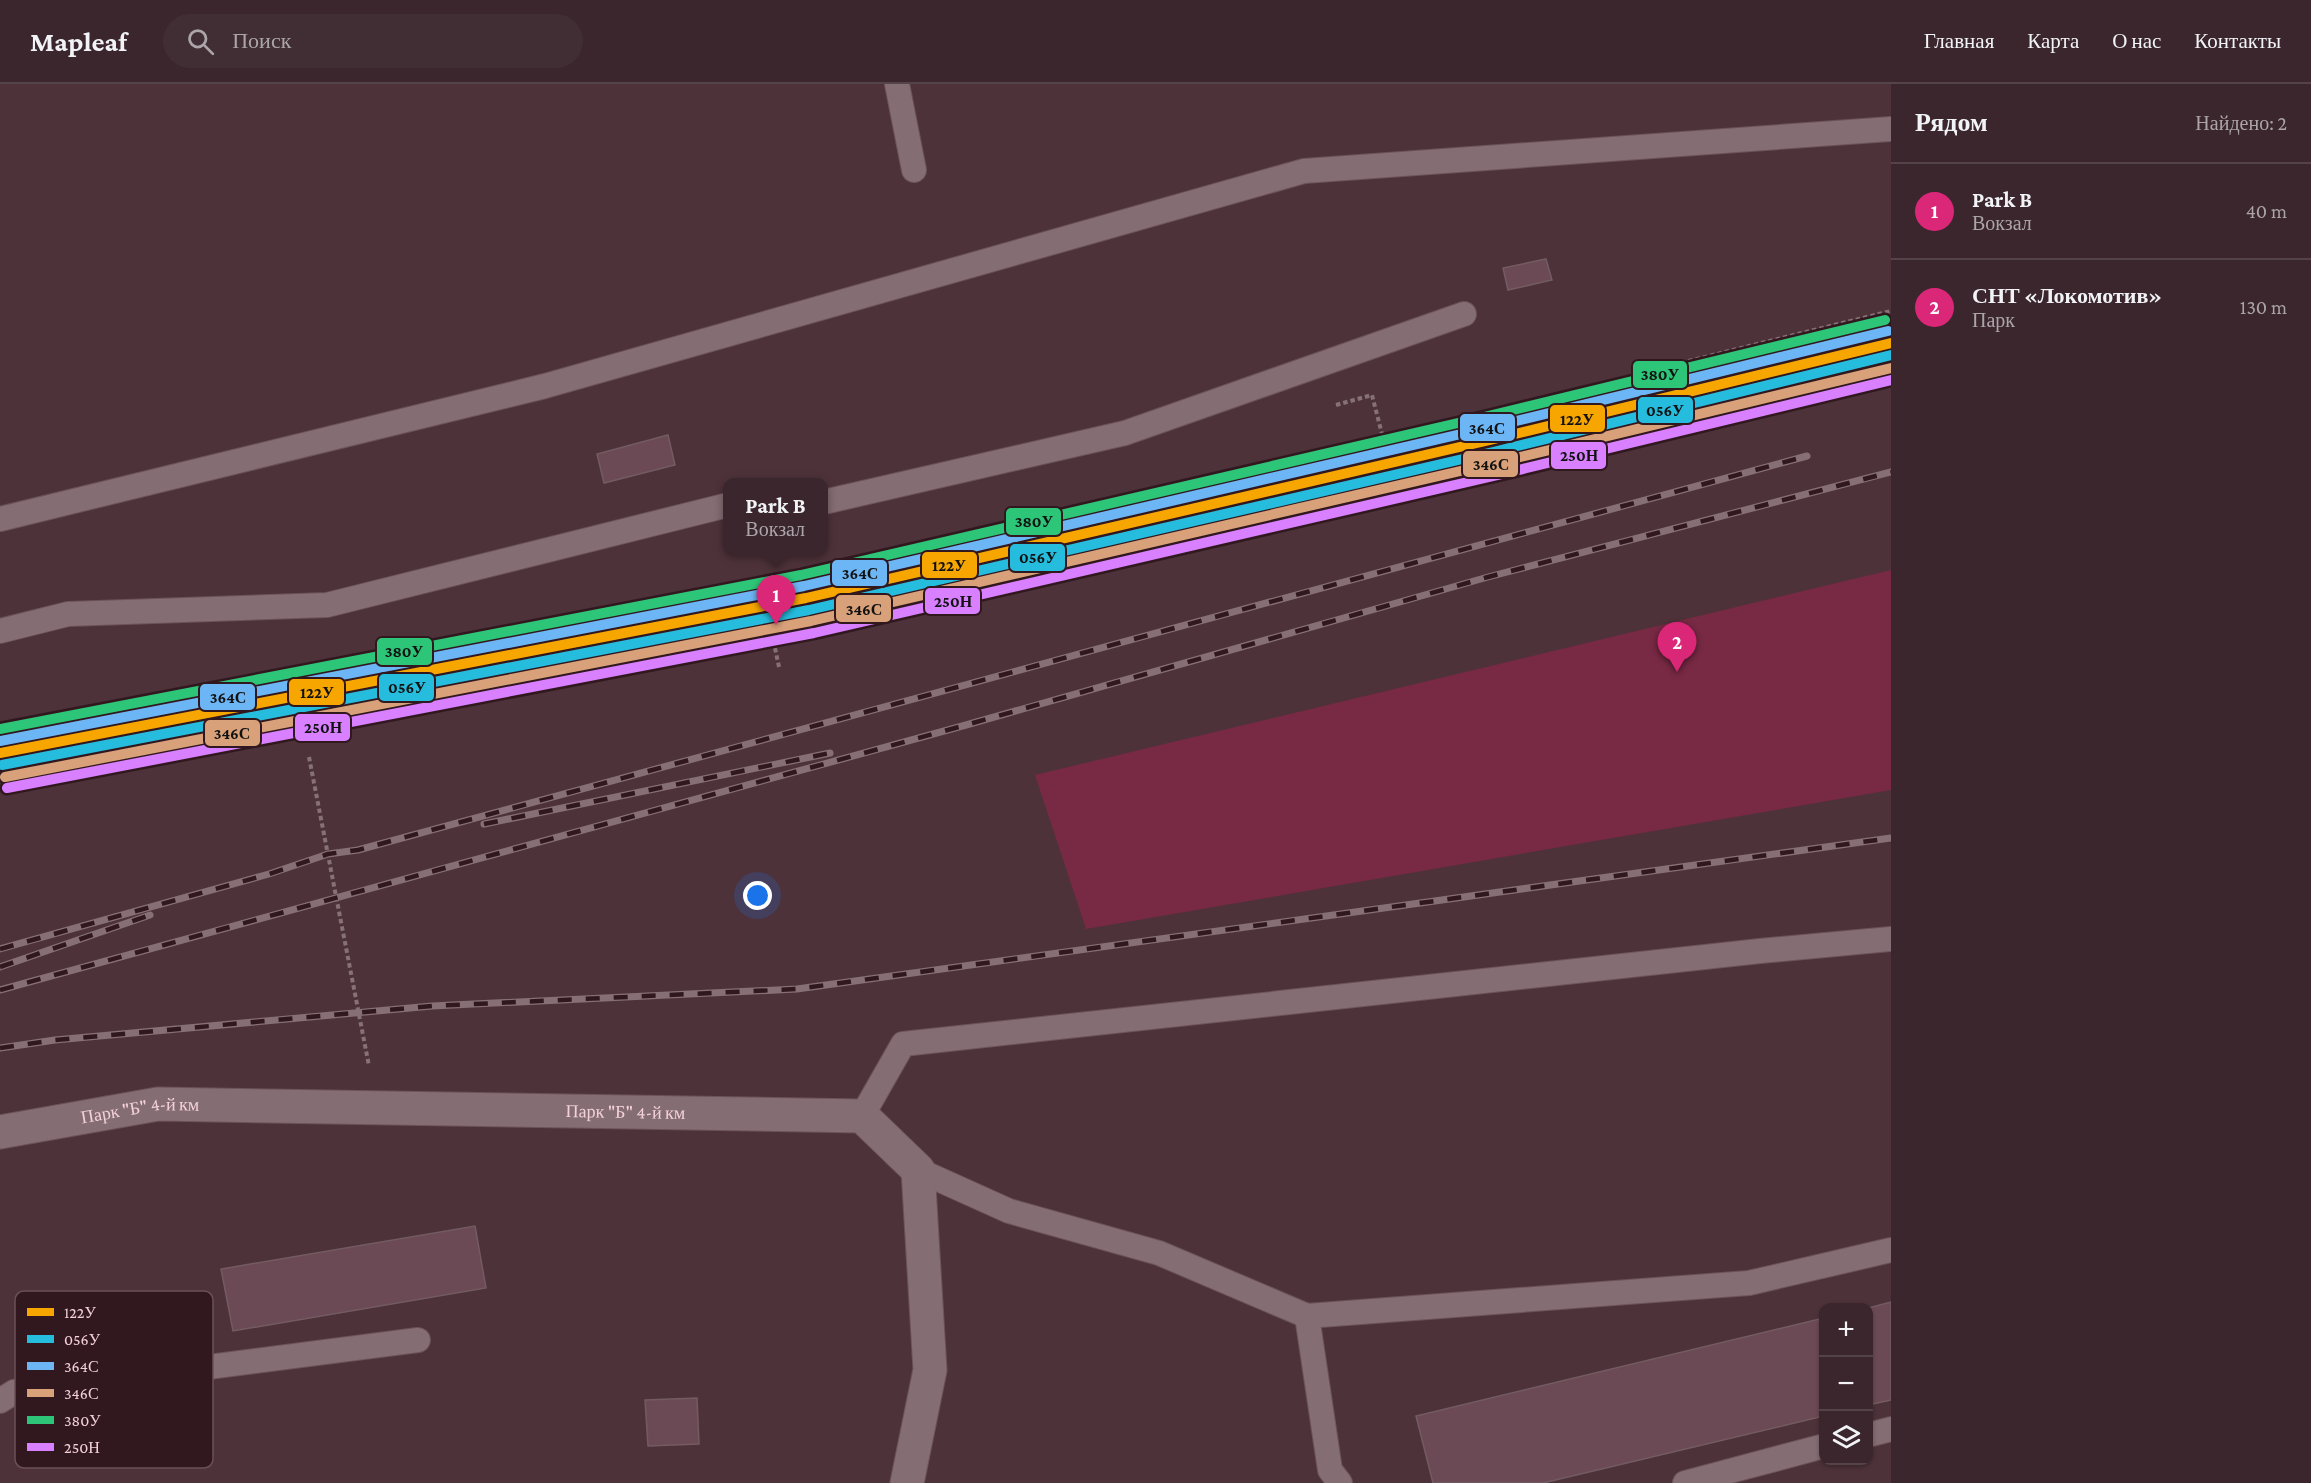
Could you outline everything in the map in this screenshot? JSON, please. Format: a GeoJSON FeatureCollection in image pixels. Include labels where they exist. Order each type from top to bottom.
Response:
{"type":"FeatureCollection","features":[{"type":"Feature","properties":{"kind":"street","name":"Парк \"Б\" 4-й км"},"geometry":{"type":"LineString","coordinates":[[0,1132],[158,1104],[862,1116]]}},
{"type":"Feature","properties":{"kind":"street"},"geometry":{"type":"LineString","coordinates":[[862,1116],[918,1170],[930,1370],[907,1483]]}},
{"type":"Feature","properties":{"kind":"lane"},"geometry":{"type":"LineString","coordinates":[[897,84],[914,170]]}},
{"type":"Feature","properties":{"kind":"lane"},"geometry":{"type":"LineString","coordinates":[[0,519],[545,386],[1304,171],[1891,129]]}},
{"type":"Feature","properties":{"kind":"lane"},"geometry":{"type":"LineString","coordinates":[[828,501],[1125,433],[1464,314]]}},
{"type":"Feature","properties":{"kind":"lane"},"geometry":{"type":"LineString","coordinates":[[0,631],[68,614],[327,605],[723,506]]}},
{"type":"Feature","properties":{"kind":"lane"},"geometry":{"type":"LineString","coordinates":[[862,1116],[903,1044],[1748,952],[1891,939]]}},
{"type":"Feature","properties":{"kind":"lane"},"geometry":{"type":"LineString","coordinates":[[918,1170],[1009,1211],[1159,1253],[1307,1316],[1749,1283],[1891,1250]]}},
{"type":"Feature","properties":{"kind":"lane"},"geometry":{"type":"LineString","coordinates":[[1307,1316],[1330,1470],[1340,1483]]}},
{"type":"Feature","properties":{"kind":"lane"},"geometry":{"type":"LineString","coordinates":[[213,1366],[418,1340]]}},
{"type":"Feature","properties":{"kind":"lane"},"geometry":{"type":"LineString","coordinates":[[0,1401],[15,1392]]}},
{"type":"Feature","properties":{"kind":"lane"},"geometry":{"type":"LineString","coordinates":[[1873,1433],[1891,1429]]}},
{"type":"Feature","properties":{"kind":"lane"},"geometry":{"type":"LineString","coordinates":[[1685,1483],[1819,1447]]}},
{"type":"Feature","properties":{"kind":"path"},"geometry":{"type":"LineString","coordinates":[[1652,370],[1891,311]]}},
{"type":"Feature","properties":{"kind":"path"},"geometry":{"type":"LineString","coordinates":[[1336,405],[1372,395],[1382,434]]}},
{"type":"Feature","properties":{"kind":"path"},"geometry":{"type":"LineString","coordinates":[[761,582],[779,667]]}},
{"type":"Feature","properties":{"kind":"path"},"geometry":{"type":"LineString","coordinates":[[309,757],[369,1071]]}},
{"type":"Feature","properties":{"kind":"shaded area"},"geometry":{"type":"Polygon","coordinates":[[[1891,570],[1891,790],[1086,929],[1035,775],[1891,570]]]}},
{"type":"Feature","properties":{"kind":"building"},"geometry":{"type":"Polygon","coordinates":[[[1546,259],[1552,280],[1508,290],[1503,268],[1546,259]]]}},
{"type":"Feature","properties":{"kind":"building"},"geometry":{"type":"Polygon","coordinates":[[[668,435],[675,465],[604,483],[597,454],[668,435]]]}},
{"type":"Feature","properties":{"kind":"building"},"geometry":{"type":"Polygon","coordinates":[[[475,1226],[486,1288],[233,1331],[221,1269],[475,1226]]]}},
{"type":"Feature","properties":{"kind":"building"},"geometry":{"type":"Polygon","coordinates":[[[1891,1302],[1891,1400],[1873,1404],[1873,1357],[1873,1307],[1891,1302]]]}},
{"type":"Feature","properties":{"kind":"building"},"geometry":{"type":"Polygon","coordinates":[[[1819,1319],[1819,1417],[1543,1483],[1433,1483],[1416,1416],[1819,1319]]]}},
{"type":"Feature","properties":{"kind":"building"},"geometry":{"type":"Polygon","coordinates":[[[697,1398],[699,1444],[648,1446],[645,1400],[697,1398]]]}},
{"type":"Feature","properties":{"kind":"railway"},"geometry":{"type":"LineString","coordinates":[[0,949],[269,874],[328,854],[358,850],[1807,456]]}},
{"type":"Feature","properties":{"kind":"railway"},"geometry":{"type":"LineString","coordinates":[[0,990],[966,725],[1488,577],[1891,472]]}},
{"type":"Feature","properties":{"kind":"railway"},"geometry":{"type":"LineString","coordinates":[[484,824],[830,753]]}},
{"type":"Feature","properties":{"kind":"railway"},"geometry":{"type":"LineString","coordinates":[[0,1048],[55,1040],[432,1006],[797,989],[1891,838]]}},
{"type":"Feature","properties":{"kind":"railway"},"geometry":{"type":"LineString","coordinates":[[0,967],[150,915]]}},
{"type":"Feature","properties":{"kind":"transit line","name":"380У"},"geometry":{"type":"LineString","coordinates":[[0,729],[801,575],[1484,417],[1885,320]]}},
{"type":"Feature","properties":{"kind":"transit line","name":"364С"},"geometry":{"type":"LineString","coordinates":[[0,741],[804,586],[1487,428],[1888,331]]}},
{"type":"Feature","properties":{"kind":"transit line","name":"122У"},"geometry":{"type":"LineString","coordinates":[[0,753],[806,598],[1490,440],[1891,343]]}},
{"type":"Feature","properties":{"kind":"transit line","name":"056У"},"geometry":{"type":"LineString","coordinates":[[2,765],[809,610],[1493,452],[1891,355]]}},
{"type":"Feature","properties":{"kind":"transit line","name":"346С"},"geometry":{"type":"LineString","coordinates":[[5,777],[811,621],[1495,463],[1891,368]]}},
{"type":"Feature","properties":{"kind":"transit line","name":"250Н"},"geometry":{"type":"LineString","coordinates":[[7,788],[814,633],[1498,475],[1891,380]]}},
{"type":"Feature","properties":{"kind":"place","name":"Park B"},"geometry":{"type":"Point","coordinates":[776,625]}},
{"type":"Feature","properties":{"kind":"place","name":"СНТ «Локомотив»"},"geometry":{"type":"Point","coordinates":[1677,672]}}]}
